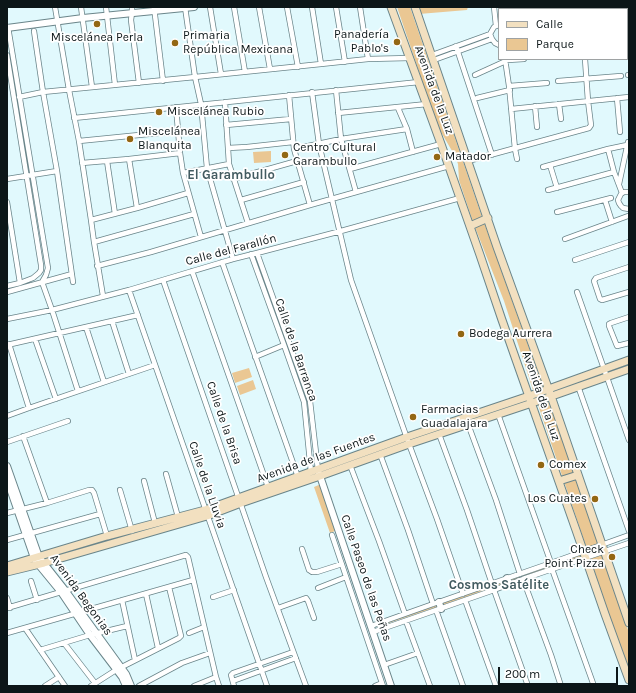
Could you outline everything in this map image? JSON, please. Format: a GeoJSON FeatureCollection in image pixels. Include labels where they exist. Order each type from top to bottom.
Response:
{"type":"FeatureCollection","features":[{"type":"Feature","properties":{"kind":"main road","name":"Avenida de la Luz"},"geometry":{"type":"LineString","coordinates":[[391,7],[442,144],[502,320],[629,680]]}},
{"type":"Feature","properties":{"kind":"main road","name":"Avenida de la Luz"},"geometry":{"type":"LineString","coordinates":[[416,7],[629,623]]}},
{"type":"Feature","properties":{"kind":"main road"},"geometry":{"type":"LineString","coordinates":[[470,226],[488,218]]}},
{"type":"Feature","properties":{"kind":"main road","name":"Avenida de las Fuentes"},"geometry":{"type":"LineString","coordinates":[[550,393],[578,386],[629,360]]}},
{"type":"Feature","properties":{"kind":"main road","name":"Avenida de las Fuentes"},"geometry":{"type":"LineString","coordinates":[[240,500],[268,487],[298,477],[350,465],[380,454],[408,440],[439,434],[507,411],[531,400],[606,373],[629,368]]}},
{"type":"Feature","properties":{"kind":"main road","name":"Avenida de las Fuentes"},"geometry":{"type":"LineString","coordinates":[[7,566],[39,560],[206,513],[514,402],[531,400]]}},
{"type":"Feature","properties":{"kind":"main road"},"geometry":{"type":"LineString","coordinates":[[559,481],[578,475]]}},
{"type":"Feature","properties":{"kind":"main road","name":"Avenida de las Fuentes"},"geometry":{"type":"LineString","coordinates":[[7,572],[107,536],[132,534],[155,524],[178,517],[206,513]]}},
{"type":"Feature","properties":{"kind":"street"},"geometry":{"type":"LineString","coordinates":[[55,7],[79,141],[103,296]]}},
{"type":"Feature","properties":{"kind":"street"},"geometry":{"type":"LineString","coordinates":[[81,7],[92,87]]}},
{"type":"Feature","properties":{"kind":"street"},"geometry":{"type":"LineString","coordinates":[[106,7],[115,85]]}},
{"type":"Feature","properties":{"kind":"street"},"geometry":{"type":"LineString","coordinates":[[7,286],[33,278],[41,270],[30,175],[8,28],[107,16],[132,10],[194,7]]}},
{"type":"Feature","properties":{"kind":"street"},"geometry":{"type":"LineString","coordinates":[[210,7],[221,74]]}},
{"type":"Feature","properties":{"kind":"street"},"geometry":{"type":"LineString","coordinates":[[234,7],[245,72]]}},
{"type":"Feature","properties":{"kind":"street"},"geometry":{"type":"LineString","coordinates":[[259,7],[270,69]]}},
{"type":"Feature","properties":{"kind":"street"},"geometry":{"type":"LineString","coordinates":[[287,7],[298,67]]}},
{"type":"Feature","properties":{"kind":"street"},"geometry":{"type":"LineString","coordinates":[[312,7],[321,64]]}},
{"type":"Feature","properties":{"kind":"street"},"geometry":{"type":"LineString","coordinates":[[336,7],[344,62]]}},
{"type":"Feature","properties":{"kind":"street"},"geometry":{"type":"LineString","coordinates":[[360,7],[368,59]]}},
{"type":"Feature","properties":{"kind":"street"},"geometry":{"type":"LineString","coordinates":[[494,7],[497,25],[492,30],[491,37],[498,44]]}},
{"type":"Feature","properties":{"kind":"street"},"geometry":{"type":"LineString","coordinates":[[501,8],[520,7]]}},
{"type":"Feature","properties":{"kind":"street"},"geometry":{"type":"LineString","coordinates":[[182,8],[201,104],[207,168],[226,230],[233,259]]}},
{"type":"Feature","properties":{"kind":"street"},"geometry":{"type":"LineString","coordinates":[[154,9],[163,80]]}},
{"type":"Feature","properties":{"kind":"street"},"geometry":{"type":"LineString","coordinates":[[132,10],[131,20],[139,83]]}},
{"type":"Feature","properties":{"kind":"street"},"geometry":{"type":"LineString","coordinates":[[34,30],[73,282]]}},
{"type":"Feature","properties":{"kind":"street"},"geometry":{"type":"LineString","coordinates":[[433,58],[456,46],[491,37]]}},
{"type":"Feature","properties":{"kind":"street"},"geometry":{"type":"LineString","coordinates":[[433,58],[457,52],[491,37]]}},
{"type":"Feature","properties":{"kind":"street"},"geometry":{"type":"LineString","coordinates":[[456,46],[492,155]]}},
{"type":"Feature","properties":{"kind":"street"},"geometry":{"type":"LineString","coordinates":[[7,55],[48,268],[42,282],[78,391]]}},
{"type":"Feature","properties":{"kind":"street"},"geometry":{"type":"LineString","coordinates":[[19,97],[43,92],[368,59],[410,58]]}},
{"type":"Feature","properties":{"kind":"street"},"geometry":{"type":"LineString","coordinates":[[468,161],[589,128],[591,125],[584,60]]}},
{"type":"Feature","properties":{"kind":"street"},"geometry":{"type":"LineString","coordinates":[[475,75],[505,61],[517,159]]}},
{"type":"Feature","properties":{"kind":"street"},"geometry":{"type":"LineString","coordinates":[[558,81],[621,76]]}},
{"type":"Feature","properties":{"kind":"street"},"geometry":{"type":"LineString","coordinates":[[74,118],[419,82]]}},
{"type":"Feature","properties":{"kind":"street"},"geometry":{"type":"LineString","coordinates":[[477,98],[509,88],[547,83]]}},
{"type":"Feature","properties":{"kind":"street"},"geometry":{"type":"LineString","coordinates":[[336,90],[341,139],[356,192]]}},
{"type":"Feature","properties":{"kind":"street"},"geometry":{"type":"LineString","coordinates":[[312,92],[319,144],[352,280],[463,594]]}},
{"type":"Feature","properties":{"kind":"street"},"geometry":{"type":"LineString","coordinates":[[289,95],[294,149],[310,205]]}},
{"type":"Feature","properties":{"kind":"street"},"geometry":{"type":"LineString","coordinates":[[511,109],[629,97]]}},
{"type":"Feature","properties":{"kind":"street"},"geometry":{"type":"LineString","coordinates":[[617,98],[620,132]]}},
{"type":"Feature","properties":{"kind":"street"},"geometry":{"type":"LineString","coordinates":[[225,102],[229,164],[248,223]]}},
{"type":"Feature","properties":{"kind":"street"},"geometry":{"type":"LineString","coordinates":[[338,113],[427,104]]}},
{"type":"Feature","properties":{"kind":"street"},"geometry":{"type":"LineString","coordinates":[[559,104],[560,119]]}},
{"type":"Feature","properties":{"kind":"street"},"geometry":{"type":"LineString","coordinates":[[535,106],[536,127]]}},
{"type":"Feature","properties":{"kind":"street"},"geometry":{"type":"LineString","coordinates":[[176,107],[183,173],[201,237]]}},
{"type":"Feature","properties":{"kind":"street"},"geometry":{"type":"LineString","coordinates":[[398,108],[407,129],[413,152]]}},
{"type":"Feature","properties":{"kind":"street"},"geometry":{"type":"LineString","coordinates":[[226,125],[291,119]]}},
{"type":"Feature","properties":{"kind":"street"},"geometry":{"type":"LineString","coordinates":[[294,149],[341,139],[407,129]]}},
{"type":"Feature","properties":{"kind":"street"},"geometry":{"type":"LineString","coordinates":[[79,141],[179,131]]}},
{"type":"Feature","properties":{"kind":"street"},"geometry":{"type":"LineString","coordinates":[[228,148],[293,142]]}},
{"type":"Feature","properties":{"kind":"street"},"geometry":{"type":"LineString","coordinates":[[543,167],[628,143],[619,184]]}},
{"type":"Feature","properties":{"kind":"street"},"geometry":{"type":"LineString","coordinates":[[350,169],[442,144]]}},
{"type":"Feature","properties":{"kind":"street"},"geometry":{"type":"LineString","coordinates":[[608,149],[614,172],[622,193]]}},
{"type":"Feature","properties":{"kind":"street"},"geometry":{"type":"LineString","coordinates":[[82,163],[129,160],[180,153]]}},
{"type":"Feature","properties":{"kind":"street"},"geometry":{"type":"LineString","coordinates":[[129,160],[137,208]]}},
{"type":"Feature","properties":{"kind":"street"},"geometry":{"type":"LineString","coordinates":[[107,161],[115,214]]}},
{"type":"Feature","properties":{"kind":"street"},"geometry":{"type":"LineString","coordinates":[[233,179],[298,161]]}},
{"type":"Feature","properties":{"kind":"street"},"geometry":{"type":"LineString","coordinates":[[183,173],[229,164]]}},
{"type":"Feature","properties":{"kind":"street"},"geometry":{"type":"LineString","coordinates":[[550,165],[557,188]]}},
{"type":"Feature","properties":{"kind":"street"},"geometry":{"type":"LineString","coordinates":[[98,266],[152,252],[449,166]]}},
{"type":"Feature","properties":{"kind":"street"},"geometry":{"type":"LineString","coordinates":[[7,179],[57,171]]}},
{"type":"Feature","properties":{"kind":"street"},"geometry":{"type":"LineString","coordinates":[[548,190],[614,172]]}},
{"type":"Feature","properties":{"kind":"street"},"geometry":{"type":"LineString","coordinates":[[241,200],[304,182]]}},
{"type":"Feature","properties":{"kind":"street"},"geometry":{"type":"LineString","coordinates":[[566,239],[629,217],[628,209],[624,208],[619,203],[619,196],[624,192],[629,192]]}},
{"type":"Feature","properties":{"kind":"street"},"geometry":{"type":"LineString","coordinates":[[91,220],[188,193]]}},
{"type":"Feature","properties":{"kind":"street","name":"Calle del Farallón"},"geometry":{"type":"LineString","coordinates":[[7,320],[128,290],[222,262],[340,232],[460,198]]}},
{"type":"Feature","properties":{"kind":"street"},"geometry":{"type":"LineString","coordinates":[[557,212],[610,198]]}},
{"type":"Feature","properties":{"kind":"street"},"geometry":{"type":"LineString","coordinates":[[605,200],[612,222]]}},
{"type":"Feature","properties":{"kind":"street"},"geometry":{"type":"LineString","coordinates":[[7,202],[20,283]]}},
{"type":"Feature","properties":{"kind":"street"},"geometry":{"type":"LineString","coordinates":[[94,242],[194,214]]}},
{"type":"Feature","properties":{"kind":"street"},"geometry":{"type":"LineString","coordinates":[[575,260],[629,242]]}},
{"type":"Feature","properties":{"kind":"street","name":"Calle de la Barranca"},"geometry":{"type":"LineString","coordinates":[[257,253],[310,401],[316,474]]}},
{"type":"Feature","properties":{"kind":"street","name":"Calle de la Barranca"},"geometry":{"type":"LineString","coordinates":[[251,254],[304,402],[316,474]]}},
{"type":"Feature","properties":{"kind":"street"},"geometry":{"type":"LineString","coordinates":[[222,262],[298,477]]}},
{"type":"Feature","properties":{"kind":"street"},"geometry":{"type":"LineString","coordinates":[[629,267],[596,278],[594,281],[600,299],[602,300],[629,292]]}},
{"type":"Feature","properties":{"kind":"street"},"geometry":{"type":"LineString","coordinates":[[192,271],[268,487]]}},
{"type":"Feature","properties":{"kind":"street"},"geometry":{"type":"LineString","coordinates":[[7,292],[72,274]]}},
{"type":"Feature","properties":{"kind":"street","name":"Calle de la Brisa"},"geometry":{"type":"LineString","coordinates":[[163,280],[306,686]]}},
{"type":"Feature","properties":{"kind":"street","name":"Calle de la Lluvia"},"geometry":{"type":"LineString","coordinates":[[128,290],[267,686]]}},
{"type":"Feature","properties":{"kind":"street"},"geometry":{"type":"LineString","coordinates":[[576,292],[629,440]]}},
{"type":"Feature","properties":{"kind":"street"},"geometry":{"type":"LineString","coordinates":[[29,408],[8,345],[138,315]]}},
{"type":"Feature","properties":{"kind":"street"},"geometry":{"type":"LineString","coordinates":[[629,317],[609,324],[617,346],[629,342]]}},
{"type":"Feature","properties":{"kind":"street"},"geometry":{"type":"LineString","coordinates":[[112,321],[129,374]]}},
{"type":"Feature","properties":{"kind":"street"},"geometry":{"type":"LineString","coordinates":[[86,328],[104,382]]}},
{"type":"Feature","properties":{"kind":"street"},"geometry":{"type":"LineString","coordinates":[[35,339],[56,399]]}},
{"type":"Feature","properties":{"kind":"street"},"geometry":{"type":"LineString","coordinates":[[255,356],[284,345]]}},
{"type":"Feature","properties":{"kind":"street"},"geometry":{"type":"LineString","coordinates":[[7,416],[155,365]]}},
{"type":"Feature","properties":{"kind":"street"},"geometry":{"type":"LineString","coordinates":[[578,386],[629,531]]}},
{"type":"Feature","properties":{"kind":"street"},"geometry":{"type":"LineString","coordinates":[[507,411],[514,407],[514,402]]}},
{"type":"Feature","properties":{"kind":"street"},"geometry":{"type":"LineString","coordinates":[[498,414],[551,564]]}},
{"type":"Feature","properties":{"kind":"street"},"geometry":{"type":"LineString","coordinates":[[7,442],[68,421]]}},
{"type":"Feature","properties":{"kind":"street"},"geometry":{"type":"LineString","coordinates":[[468,424],[520,574]]}},
{"type":"Feature","properties":{"kind":"street"},"geometry":{"type":"LineString","coordinates":[[439,434],[492,584]]}},
{"type":"Feature","properties":{"kind":"street"},"geometry":{"type":"LineString","coordinates":[[23,436],[47,504]]}},
{"type":"Feature","properties":{"kind":"street"},"geometry":{"type":"LineString","coordinates":[[380,454],[439,609],[463,686]]}},
{"type":"Feature","properties":{"kind":"street"},"geometry":{"type":"LineString","coordinates":[[350,465],[405,614]]}},
{"type":"Feature","properties":{"kind":"street","name":"Avenida Begonias"},"geometry":{"type":"LineString","coordinates":[[7,466],[20,510]]}},
{"type":"Feature","properties":{"kind":"street"},"geometry":{"type":"LineString","coordinates":[[166,474],[178,517]]}},
{"type":"Feature","properties":{"kind":"street","name":"Calle Paseo de las Peñas"},"geometry":{"type":"LineString","coordinates":[[316,474],[391,686]]}},
{"type":"Feature","properties":{"kind":"street","name":"Avenida Begonias"},"geometry":{"type":"LineString","coordinates":[[7,480],[39,560],[63,591],[118,669],[126,686]]}},
{"type":"Feature","properties":{"kind":"street"},"geometry":{"type":"LineString","coordinates":[[144,481],[155,524]]}},
{"type":"Feature","properties":{"kind":"street"},"geometry":{"type":"LineString","coordinates":[[7,513],[47,504],[92,490],[107,536]]}},
{"type":"Feature","properties":{"kind":"street"},"geometry":{"type":"LineString","coordinates":[[120,490],[132,534]]}},
{"type":"Feature","properties":{"kind":"street"},"geometry":{"type":"LineString","coordinates":[[7,540],[100,514]]}},
{"type":"Feature","properties":{"kind":"street","name":"Calle Paseo de las Peñas"},"geometry":{"type":"LineString","coordinates":[[332,535],[383,685]]}},
{"type":"Feature","properties":{"kind":"street"},"geometry":{"type":"LineString","coordinates":[[372,630],[405,614],[492,584],[523,579],[552,569],[603,548],[629,535]]}},
{"type":"Feature","properties":{"kind":"street"},"geometry":{"type":"LineString","coordinates":[[603,548],[629,543]]}},
{"type":"Feature","properties":{"kind":"street"},"geometry":{"type":"LineString","coordinates":[[302,549],[309,570],[312,572],[342,564]]}},
{"type":"Feature","properties":{"kind":"street"},"geometry":{"type":"LineString","coordinates":[[7,598],[9,608],[186,555],[188,557],[219,686]]}},
{"type":"Feature","properties":{"kind":"street"},"geometry":{"type":"LineString","coordinates":[[372,630],[406,621],[494,590],[520,574],[585,555]]}},
{"type":"Feature","properties":{"kind":"street"},"geometry":{"type":"LineString","coordinates":[[552,569],[594,686]]}},
{"type":"Feature","properties":{"kind":"street"},"geometry":{"type":"LineString","coordinates":[[318,588],[346,577]]}},
{"type":"Feature","properties":{"kind":"street"},"geometry":{"type":"LineString","coordinates":[[523,579],[561,686]]}},
{"type":"Feature","properties":{"kind":"street"},"geometry":{"type":"LineString","coordinates":[[7,633],[193,580]]}},
{"type":"Feature","properties":{"kind":"street"},"geometry":{"type":"LineString","coordinates":[[31,581],[37,600]]}},
{"type":"Feature","properties":{"kind":"street"},"geometry":{"type":"LineString","coordinates":[[64,643],[93,685],[118,669],[181,636],[169,587]]}},
{"type":"Feature","properties":{"kind":"street"},"geometry":{"type":"LineString","coordinates":[[213,597],[234,590]]}},
{"type":"Feature","properties":{"kind":"street"},"geometry":{"type":"LineString","coordinates":[[494,590],[528,686]]}},
{"type":"Feature","properties":{"kind":"street"},"geometry":{"type":"LineString","coordinates":[[146,594],[158,648]]}},
{"type":"Feature","properties":{"kind":"street"},"geometry":{"type":"LineString","coordinates":[[278,608],[306,598],[314,618]]}},
{"type":"Feature","properties":{"kind":"street"},"geometry":{"type":"LineString","coordinates":[[122,600],[135,660]]}},
{"type":"Feature","properties":{"kind":"street"},"geometry":{"type":"LineString","coordinates":[[465,600],[496,686]]}},
{"type":"Feature","properties":{"kind":"street"},"geometry":{"type":"LineString","coordinates":[[406,621],[430,686]]}},
{"type":"Feature","properties":{"kind":"street"},"geometry":{"type":"LineString","coordinates":[[40,650],[93,634],[127,626]]}},
{"type":"Feature","properties":{"kind":"street"},"geometry":{"type":"LineString","coordinates":[[189,633],[204,627]]}},
{"type":"Feature","properties":{"kind":"street"},"geometry":{"type":"LineString","coordinates":[[25,628],[65,686]]}},
{"type":"Feature","properties":{"kind":"street"},"geometry":{"type":"LineString","coordinates":[[293,652],[233,673],[234,684],[296,658]]}},
{"type":"Feature","properties":{"kind":"street"},"geometry":{"type":"LineString","coordinates":[[139,686],[182,663],[210,653]]}},
{"type":"Feature","properties":{"kind":"street"},"geometry":{"type":"LineString","coordinates":[[384,665],[418,653]]}},
{"type":"Feature","properties":{"kind":"street","name":"Avenida Begonias"},"geometry":{"type":"LineString","coordinates":[[118,669],[126,674],[131,686]]}},
{"type":"Feature","properties":{"kind":"street"},"geometry":{"type":"LineString","coordinates":[[45,686],[59,677]]}},
{"type":"Feature","properties":{"kind":"street"},"geometry":{"type":"LineString","coordinates":[[194,686],[216,677]]}},
{"type":"Feature","properties":{"kind":"street"},"geometry":{"type":"LineString","coordinates":[[375,686],[383,685]]}},
{"type":"Feature","properties":{"kind":"green space"},"geometry":{"type":"Polygon","coordinates":[[[397,7],[410,7],[482,217],[598,539],[629,633],[629,673],[504,301],[473,222],[459,180],[458,164],[438,127],[397,7]]]}},
{"type":"Feature","properties":{"kind":"green space"},"geometry":{"type":"Polygon","coordinates":[[[416,7],[468,7],[467,10],[419,14],[416,7]]]}},
{"type":"Feature","properties":{"kind":"green space"},"geometry":{"type":"Polygon","coordinates":[[[271,151],[271,162],[254,163],[253,152],[271,151]]]}},
{"type":"Feature","properties":{"kind":"green space"},"geometry":{"type":"Polygon","coordinates":[[[249,368],[252,377],[235,383],[232,373],[249,368]]]}},
{"type":"Feature","properties":{"kind":"green space"},"geometry":{"type":"Polygon","coordinates":[[[253,380],[256,389],[240,395],[237,386],[253,380]]]}},
{"type":"Feature","properties":{"kind":"green space"},"geometry":{"type":"Polygon","coordinates":[[[321,484],[335,531],[330,533],[314,487],[321,484]]]}},
{"type":"Feature","properties":{"kind":"green space"},"geometry":{"type":"Polygon","coordinates":[[[581,553],[583,558],[509,583],[507,579],[581,553]]]}},
{"type":"Feature","properties":{"kind":"green space"},"geometry":{"type":"Polygon","coordinates":[[[504,581],[505,583],[443,605],[442,602],[504,581]]]}},
{"type":"Feature","properties":{"kind":"green space"},"geometry":{"type":"Polygon","coordinates":[[[436,604],[437,607],[377,627],[377,625],[436,604]]]}},
{"type":"Feature","properties":{"kind":"place","name":"Miscelánea Perla"},"geometry":{"type":"Point","coordinates":[97,24]}},
{"type":"Feature","properties":{"kind":"place","name":"Panadería Pablo's"},"geometry":{"type":"Point","coordinates":[397,42]}},
{"type":"Feature","properties":{"kind":"place","name":"Primaria República Mexicana"},"geometry":{"type":"Point","coordinates":[175,43]}},
{"type":"Feature","properties":{"kind":"place","name":"Miscelánea Rubio"},"geometry":{"type":"Point","coordinates":[159,112]}},
{"type":"Feature","properties":{"kind":"place","name":"Miscelánea Blanquita"},"geometry":{"type":"Point","coordinates":[130,139]}},
{"type":"Feature","properties":{"kind":"place","name":"Centro Cultural Garambullo"},"geometry":{"type":"Point","coordinates":[285,155]}},
{"type":"Feature","properties":{"kind":"place","name":"Matador"},"geometry":{"type":"Point","coordinates":[437,157]}},
{"type":"Feature","properties":{"kind":"place","name":"Bodega Aurrera"},"geometry":{"type":"Point","coordinates":[461,334]}},
{"type":"Feature","properties":{"kind":"place","name":"Farmacias Guadalajara"},"geometry":{"type":"Point","coordinates":[413,417]}},
{"type":"Feature","properties":{"kind":"place","name":"Comex"},"geometry":{"type":"Point","coordinates":[541,465]}},
{"type":"Feature","properties":{"kind":"place","name":"Los Cuates"},"geometry":{"type":"Point","coordinates":[595,499]}},
{"type":"Feature","properties":{"kind":"place","name":"Check Point Pizza"},"geometry":{"type":"Point","coordinates":[612,557]}},
{"type":"Feature","properties":{"kind":"district","name":"El Garambullo"},"geometry":{"type":"Point","coordinates":[231,175]}},
{"type":"Feature","properties":{"kind":"district","name":"Cosmos Satélite"},"geometry":{"type":"Point","coordinates":[499,585]}}]}
